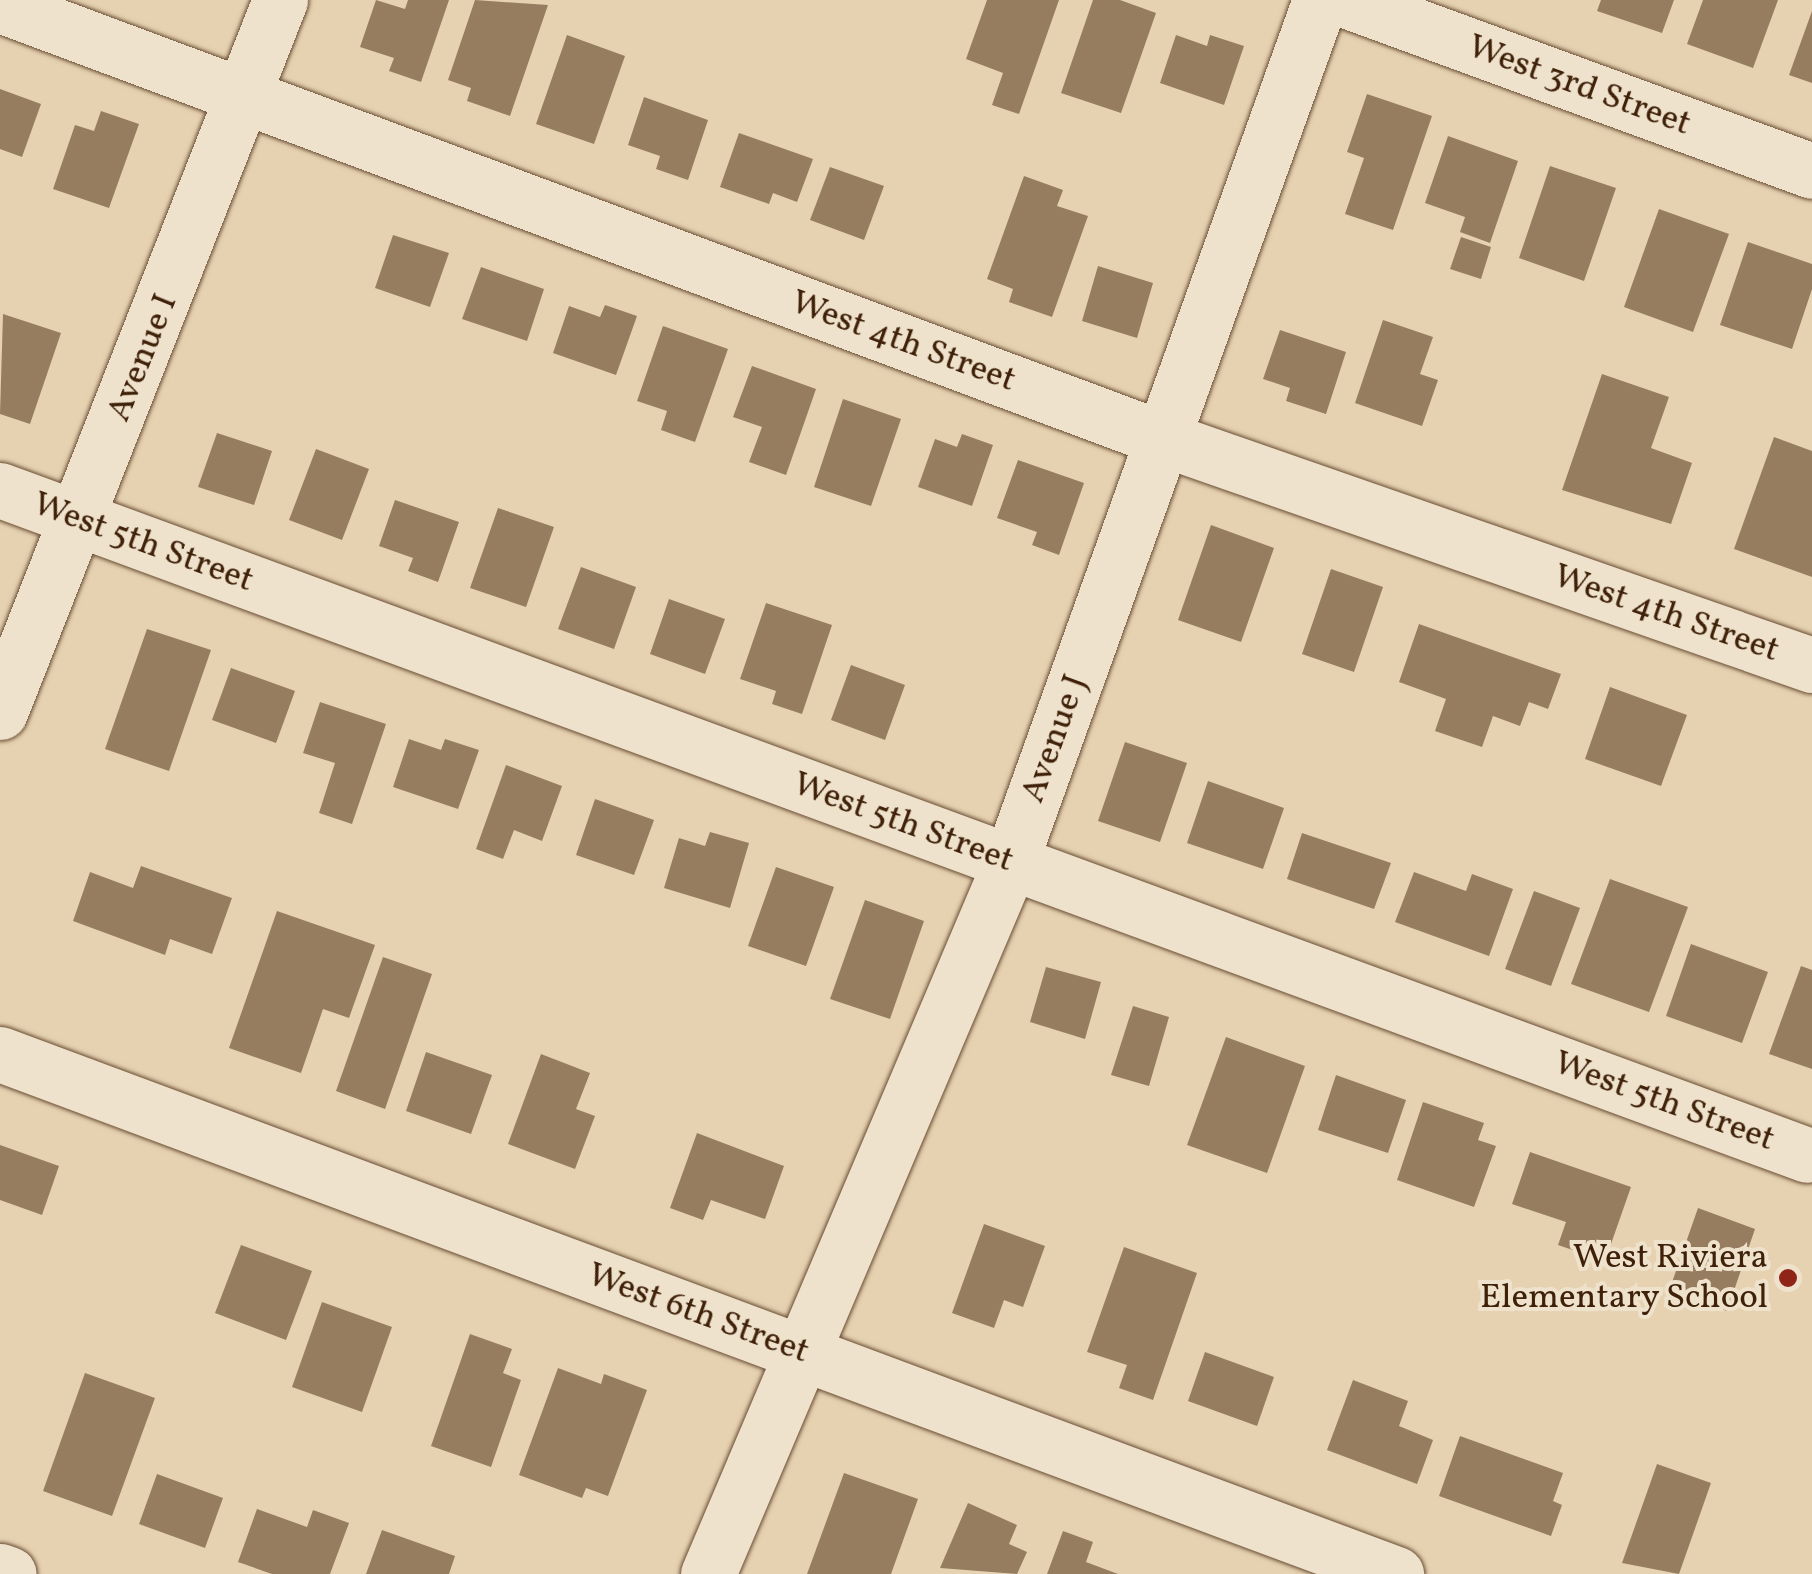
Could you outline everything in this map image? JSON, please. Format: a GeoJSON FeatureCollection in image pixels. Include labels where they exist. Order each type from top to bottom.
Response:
{"type":"FeatureCollection","features":[{"type":"Feature","properties":{"kind":"street","name":"Avenue I"},"geometry":{"type":"LineString","coordinates":[[0,712],[246,98],[280,0]]}},
{"type":"Feature","properties":{"kind":"street","name":"Avenue J"},"geometry":{"type":"LineString","coordinates":[[708,1574],[1010,863],[1320,0]]}},
{"type":"Feature","properties":{"kind":"street","name":"West 3rd Street"},"geometry":{"type":"LineString","coordinates":[[1346,0],[1812,172]]}},
{"type":"Feature","properties":{"kind":"street","name":"West 4th Street"},"geometry":{"type":"LineString","coordinates":[[0,5],[1164,439],[1812,665]]}},
{"type":"Feature","properties":{"kind":"street","name":"West 5th Street"},"geometry":{"type":"LineString","coordinates":[[0,490],[1807,1155]]}},
{"type":"Feature","properties":{"kind":"street","name":"West 6th Street"},"geometry":{"type":"LineString","coordinates":[[0,1054],[1396,1574]]}},
{"type":"Feature","properties":{"kind":"street"},"geometry":{"type":"LineString","coordinates":[[0,1570],[9,1574]]}},
{"type":"Feature","properties":{"kind":"building"},"geometry":{"type":"Polygon","coordinates":[[[376,0],[405,9],[408,0],[449,0],[421,82],[389,71],[394,58],[360,47],[376,0]]]}},
{"type":"Feature","properties":{"kind":"building"},"geometry":{"type":"Polygon","coordinates":[[[475,0],[548,5],[510,116],[467,101],[471,88],[448,80],[475,0]]]}},
{"type":"Feature","properties":{"kind":"building"},"geometry":{"type":"Polygon","coordinates":[[[987,0],[1059,0],[1019,114],[992,105],[1003,73],[966,59],[987,0]]]}},
{"type":"Feature","properties":{"kind":"building"},"geometry":{"type":"Polygon","coordinates":[[[1093,0],[1120,0],[1156,13],[1121,113],[1061,93],[1093,0]]]}},
{"type":"Feature","properties":{"kind":"building"},"geometry":{"type":"Polygon","coordinates":[[[1601,0],[1674,0],[1662,33],[1597,11],[1601,0]]]}},
{"type":"Feature","properties":{"kind":"building"},"geometry":{"type":"Polygon","coordinates":[[[1703,0],[1778,0],[1753,68],[1687,44],[1703,0]]]}},
{"type":"Feature","properties":{"kind":"building"},"geometry":{"type":"Polygon","coordinates":[[[1812,11],[1812,83],[1789,75],[1812,11]]]}},
{"type":"Feature","properties":{"kind":"building"},"geometry":{"type":"Polygon","coordinates":[[[567,35],[625,56],[594,144],[536,124],[567,35]]]}},
{"type":"Feature","properties":{"kind":"building"},"geometry":{"type":"Polygon","coordinates":[[[1176,35],[1207,46],[1210,35],[1244,46],[1224,105],[1160,83],[1176,35]]]}},
{"type":"Feature","properties":{"kind":"building"},"geometry":{"type":"Polygon","coordinates":[[[0,89],[41,104],[22,157],[0,149],[0,89]]]}},
{"type":"Feature","properties":{"kind":"building"},"geometry":{"type":"Polygon","coordinates":[[[1367,94],[1432,116],[1393,230],[1345,214],[1364,158],[1347,152],[1367,94]]]}},
{"type":"Feature","properties":{"kind":"building"},"geometry":{"type":"Polygon","coordinates":[[[644,97],[708,120],[688,180],[656,169],[660,156],[628,145],[644,97]]]}},
{"type":"Feature","properties":{"kind":"building"},"geometry":{"type":"Polygon","coordinates":[[[101,111],[139,124],[109,208],[53,189],[75,125],[94,131],[101,111]]]}},
{"type":"Feature","properties":{"kind":"building"},"geometry":{"type":"Polygon","coordinates":[[[739,133],[813,159],[797,202],[773,193],[769,204],[720,187],[739,133]]]}},
{"type":"Feature","properties":{"kind":"building"},"geometry":{"type":"Polygon","coordinates":[[[1448,136],[1518,161],[1490,243],[1460,232],[1465,217],[1425,203],[1448,136]]]}},
{"type":"Feature","properties":{"kind":"building"},"geometry":{"type":"Polygon","coordinates":[[[1550,166],[1616,188],[1584,281],[1519,258],[1550,166]]]}},
{"type":"Feature","properties":{"kind":"building"},"geometry":{"type":"Polygon","coordinates":[[[830,167],[884,186],[864,240],[810,220],[830,167]]]}},
{"type":"Feature","properties":{"kind":"building"},"geometry":{"type":"Polygon","coordinates":[[[1024,176],[1063,190],[1057,206],[1088,216],[1052,317],[1009,302],[1013,289],[987,279],[1024,176]]]}},
{"type":"Feature","properties":{"kind":"building"},"geometry":{"type":"Polygon","coordinates":[[[1659,209],[1729,234],[1693,332],[1624,307],[1659,209]]]}},
{"type":"Feature","properties":{"kind":"building"},"geometry":{"type":"Polygon","coordinates":[[[393,235],[449,253],[430,307],[375,288],[393,235]]]}},
{"type":"Feature","properties":{"kind":"building"},"geometry":{"type":"Polygon","coordinates":[[[1461,237],[1491,247],[1481,279],[1450,269],[1461,237]]]}},
{"type":"Feature","properties":{"kind":"building"},"geometry":{"type":"Polygon","coordinates":[[[1748,242],[1812,264],[1812,289],[1792,349],[1720,325],[1748,242]]]}},
{"type":"Feature","properties":{"kind":"building"},"geometry":{"type":"Polygon","coordinates":[[[1098,266],[1153,283],[1137,338],[1082,321],[1098,266]]]}},
{"type":"Feature","properties":{"kind":"building"},"geometry":{"type":"Polygon","coordinates":[[[481,267],[544,289],[527,341],[462,319],[481,267]]]}},
{"type":"Feature","properties":{"kind":"building"},"geometry":{"type":"Polygon","coordinates":[[[605,305],[637,316],[616,375],[553,353],[569,306],[600,317],[605,305]]]}},
{"type":"Feature","properties":{"kind":"building"},"geometry":{"type":"Polygon","coordinates":[[[3,314],[61,333],[30,424],[0,414],[3,314]]]}},
{"type":"Feature","properties":{"kind":"building"},"geometry":{"type":"Polygon","coordinates":[[[1383,320],[1433,337],[1420,374],[1438,380],[1422,426],[1355,403],[1383,320]]]}},
{"type":"Feature","properties":{"kind":"building"},"geometry":{"type":"Polygon","coordinates":[[[663,326],[728,349],[695,442],[661,430],[667,411],[637,401],[663,326]]]}},
{"type":"Feature","properties":{"kind":"building"},"geometry":{"type":"Polygon","coordinates":[[[1280,330],[1346,352],[1326,414],[1286,401],[1290,388],[1263,379],[1280,330]]]}},
{"type":"Feature","properties":{"kind":"building"},"geometry":{"type":"Polygon","coordinates":[[[752,366],[816,389],[786,475],[749,462],[762,427],[733,417],[752,366]]]}},
{"type":"Feature","properties":{"kind":"building"},"geometry":{"type":"Polygon","coordinates":[[[1602,374],[1669,397],[1651,448],[1692,463],[1671,524],[1562,490],[1602,374]]]}},
{"type":"Feature","properties":{"kind":"building"},"geometry":{"type":"Polygon","coordinates":[[[843,399],[901,419],[871,506],[814,487],[843,399]]]}},
{"type":"Feature","properties":{"kind":"building"},"geometry":{"type":"Polygon","coordinates":[[[217,433],[272,451],[254,505],[198,487],[217,433]]]}},
{"type":"Feature","properties":{"kind":"building"},"geometry":{"type":"Polygon","coordinates":[[[962,434],[993,445],[972,506],[918,487],[935,439],[957,447],[962,434]]]}},
{"type":"Feature","properties":{"kind":"building"},"geometry":{"type":"Polygon","coordinates":[[[1774,437],[1812,451],[1812,577],[1734,549],[1774,437]]]}},
{"type":"Feature","properties":{"kind":"building"},"geometry":{"type":"Polygon","coordinates":[[[316,449],[369,469],[342,540],[289,520],[316,449]]]}},
{"type":"Feature","properties":{"kind":"building"},"geometry":{"type":"Polygon","coordinates":[[[1018,460],[1084,483],[1059,555],[1032,545],[1037,532],[997,518],[1018,460]]]}},
{"type":"Feature","properties":{"kind":"building"},"geometry":{"type":"Polygon","coordinates":[[[395,500],[459,522],[438,582],[408,571],[413,558],[379,546],[395,500]]]}},
{"type":"Feature","properties":{"kind":"building"},"geometry":{"type":"Polygon","coordinates":[[[498,508],[554,527],[526,607],[470,588],[498,508]]]}},
{"type":"Feature","properties":{"kind":"building"},"geometry":{"type":"Polygon","coordinates":[[[1211,525],[1274,548],[1241,642],[1178,620],[1211,525]]]}},
{"type":"Feature","properties":{"kind":"building"},"geometry":{"type":"Polygon","coordinates":[[[581,567],[636,587],[614,649],[558,629],[581,567]]]}},
{"type":"Feature","properties":{"kind":"building"},"geometry":{"type":"Polygon","coordinates":[[[1331,569],[1383,587],[1354,672],[1302,654],[1331,569]]]}},
{"type":"Feature","properties":{"kind":"building"},"geometry":{"type":"Polygon","coordinates":[[[669,599],[725,619],[705,674],[650,654],[669,599]]]}},
{"type":"Feature","properties":{"kind":"building"},"geometry":{"type":"Polygon","coordinates":[[[766,603],[832,625],[802,714],[772,704],[776,691],[740,679],[766,603]]]}},
{"type":"Feature","properties":{"kind":"building"},"geometry":{"type":"Polygon","coordinates":[[[1419,624],[1561,674],[1548,709],[1529,702],[1520,726],[1493,716],[1482,747],[1435,731],[1446,699],[1399,682],[1419,624]]]}},
{"type":"Feature","properties":{"kind":"building"},"geometry":{"type":"Polygon","coordinates":[[[147,629],[211,650],[169,771],[105,749],[147,629]]]}},
{"type":"Feature","properties":{"kind":"building"},"geometry":{"type":"Polygon","coordinates":[[[851,665],[905,685],[885,740],[831,720],[851,665]]]}},
{"type":"Feature","properties":{"kind":"building"},"geometry":{"type":"Polygon","coordinates":[[[231,668],[295,691],[276,743],[212,720],[231,668]]]}},
{"type":"Feature","properties":{"kind":"building"},"geometry":{"type":"Polygon","coordinates":[[[1610,687],[1687,715],[1661,786],[1585,759],[1610,687]]]}},
{"type":"Feature","properties":{"kind":"building"},"geometry":{"type":"Polygon","coordinates":[[[320,702],[386,724],[352,824],[319,813],[335,763],[303,753],[320,702]]]}},
{"type":"Feature","properties":{"kind":"building"},"geometry":{"type":"Polygon","coordinates":[[[409,739],[441,750],[445,739],[479,750],[458,809],[393,787],[409,739]]]}},
{"type":"Feature","properties":{"kind":"building"},"geometry":{"type":"Polygon","coordinates":[[[1125,742],[1187,763],[1160,842],[1098,821],[1125,742]]]}},
{"type":"Feature","properties":{"kind":"building"},"geometry":{"type":"Polygon","coordinates":[[[506,765],[562,786],[542,841],[514,830],[503,859],[476,849],[506,765]]]}},
{"type":"Feature","properties":{"kind":"building"},"geometry":{"type":"Polygon","coordinates":[[[1208,781],[1284,808],[1263,869],[1187,843],[1208,781]]]}},
{"type":"Feature","properties":{"kind":"building"},"geometry":{"type":"Polygon","coordinates":[[[595,799],[654,820],[634,875],[576,855],[595,799]]]}},
{"type":"Feature","properties":{"kind":"building"},"geometry":{"type":"Polygon","coordinates":[[[710,832],[749,843],[730,908],[664,888],[679,838],[705,846],[710,832]]]}},
{"type":"Feature","properties":{"kind":"building"},"geometry":{"type":"Polygon","coordinates":[[[1302,833],[1391,863],[1374,909],[1287,879],[1302,833]]]}},
{"type":"Feature","properties":{"kind":"building"},"geometry":{"type":"Polygon","coordinates":[[[141,866],[232,898],[212,954],[170,939],[165,955],[73,921],[90,872],[133,888],[141,866]]]}},
{"type":"Feature","properties":{"kind":"building"},"geometry":{"type":"Polygon","coordinates":[[[776,867],[834,887],[806,966],[748,946],[776,867]]]}},
{"type":"Feature","properties":{"kind":"building"},"geometry":{"type":"Polygon","coordinates":[[[1414,872],[1466,891],[1472,874],[1513,889],[1489,956],[1395,922],[1414,872]]]}},
{"type":"Feature","properties":{"kind":"building"},"geometry":{"type":"Polygon","coordinates":[[[1610,879],[1688,907],[1649,1012],[1571,984],[1610,879]]]}},
{"type":"Feature","properties":{"kind":"building"},"geometry":{"type":"Polygon","coordinates":[[[1534,891],[1580,908],[1551,986],[1505,969],[1534,891]]]}},
{"type":"Feature","properties":{"kind":"building"},"geometry":{"type":"Polygon","coordinates":[[[865,900],[924,921],[890,1019],[830,999],[865,900]]]}},
{"type":"Feature","properties":{"kind":"building"},"geometry":{"type":"Polygon","coordinates":[[[277,911],[375,945],[349,1018],[323,1009],[301,1073],[229,1048],[277,911]]]}},
{"type":"Feature","properties":{"kind":"building"},"geometry":{"type":"Polygon","coordinates":[[[1691,944],[1768,972],[1742,1043],[1666,1016],[1691,944]]]}},
{"type":"Feature","properties":{"kind":"building"},"geometry":{"type":"Polygon","coordinates":[[[383,957],[432,974],[385,1109],[336,1091],[383,957]]]}},
{"type":"Feature","properties":{"kind":"building"},"geometry":{"type":"Polygon","coordinates":[[[1801,966],[1812,970],[1812,1069],[1769,1054],[1801,966]]]}},
{"type":"Feature","properties":{"kind":"building"},"geometry":{"type":"Polygon","coordinates":[[[1046,967],[1101,982],[1085,1039],[1030,1022],[1046,967]]]}},
{"type":"Feature","properties":{"kind":"building"},"geometry":{"type":"Polygon","coordinates":[[[1133,1006],[1169,1017],[1149,1086],[1111,1075],[1133,1006]]]}},
{"type":"Feature","properties":{"kind":"building"},"geometry":{"type":"Polygon","coordinates":[[[1226,1037],[1305,1066],[1267,1173],[1187,1145],[1226,1037]]]}},
{"type":"Feature","properties":{"kind":"building"},"geometry":{"type":"Polygon","coordinates":[[[426,1052],[492,1075],[471,1134],[406,1111],[426,1052]]]}},
{"type":"Feature","properties":{"kind":"building"},"geometry":{"type":"Polygon","coordinates":[[[541,1054],[590,1073],[576,1109],[595,1116],[575,1169],[508,1144],[541,1054]]]}},
{"type":"Feature","properties":{"kind":"building"},"geometry":{"type":"Polygon","coordinates":[[[1336,1075],[1406,1100],[1388,1153],[1318,1130],[1336,1075]]]}},
{"type":"Feature","properties":{"kind":"building"},"geometry":{"type":"Polygon","coordinates":[[[1423,1102],[1484,1123],[1478,1140],[1496,1146],[1474,1207],[1397,1180],[1423,1102]]]}},
{"type":"Feature","properties":{"kind":"building"},"geometry":{"type":"Polygon","coordinates":[[[697,1133],[784,1166],[765,1219],[711,1200],[703,1220],[670,1208],[697,1133]]]}},
{"type":"Feature","properties":{"kind":"building"},"geometry":{"type":"Polygon","coordinates":[[[0,1145],[59,1166],[42,1215],[0,1200],[0,1145]]]}},
{"type":"Feature","properties":{"kind":"building"},"geometry":{"type":"Polygon","coordinates":[[[1530,1152],[1631,1187],[1605,1261],[1558,1245],[1566,1222],[1512,1204],[1530,1152]]]}},
{"type":"Feature","properties":{"kind":"building"},"geometry":{"type":"Polygon","coordinates":[[[1698,1208],[1755,1229],[1727,1311],[1669,1291],[1698,1208]]]}},
{"type":"Feature","properties":{"kind":"building"},"geometry":{"type":"Polygon","coordinates":[[[984,1224],[1045,1246],[1023,1307],[1004,1300],[994,1328],[952,1313],[984,1224]]]}},
{"type":"Feature","properties":{"kind":"building"},"geometry":{"type":"Polygon","coordinates":[[[241,1245],[312,1271],[286,1340],[215,1313],[241,1245]]]}},
{"type":"Feature","properties":{"kind":"building"},"geometry":{"type":"Polygon","coordinates":[[[1124,1247],[1197,1273],[1153,1400],[1119,1388],[1127,1365],[1087,1352],[1124,1247]]]}},
{"type":"Feature","properties":{"kind":"building"},"geometry":{"type":"Polygon","coordinates":[[[322,1302],[392,1327],[362,1412],[292,1387],[322,1302]]]}},
{"type":"Feature","properties":{"kind":"building"},"geometry":{"type":"Polygon","coordinates":[[[470,1334],[512,1349],[503,1373],[521,1380],[491,1467],[431,1446],[470,1334]]]}},
{"type":"Feature","properties":{"kind":"building"},"geometry":{"type":"Polygon","coordinates":[[[1205,1352],[1274,1377],[1257,1426],[1188,1401],[1205,1352]]]}},
{"type":"Feature","properties":{"kind":"building"},"geometry":{"type":"Polygon","coordinates":[[[558,1368],[601,1384],[604,1374],[647,1390],[608,1496],[586,1488],[582,1498],[519,1475],[558,1368]]]}},
{"type":"Feature","properties":{"kind":"building"},"geometry":{"type":"Polygon","coordinates":[[[85,1373],[155,1398],[112,1516],[43,1491],[85,1373]]]}},
{"type":"Feature","properties":{"kind":"building"},"geometry":{"type":"Polygon","coordinates":[[[1353,1380],[1408,1401],[1399,1426],[1433,1440],[1417,1484],[1327,1450],[1353,1380]]]}},
{"type":"Feature","properties":{"kind":"building"},"geometry":{"type":"Polygon","coordinates":[[[1460,1436],[1563,1473],[1553,1501],[1562,1505],[1551,1536],[1439,1496],[1460,1436]]]}},
{"type":"Feature","properties":{"kind":"building"},"geometry":{"type":"Polygon","coordinates":[[[1657,1464],[1711,1483],[1679,1574],[1622,1563],[1657,1464]]]}},
{"type":"Feature","properties":{"kind":"building"},"geometry":{"type":"Polygon","coordinates":[[[844,1473],[918,1499],[891,1574],[807,1574],[844,1473]]]}},
{"type":"Feature","properties":{"kind":"building"},"geometry":{"type":"Polygon","coordinates":[[[157,1474],[223,1498],[205,1548],[139,1524],[157,1474]]]}},
{"type":"Feature","properties":{"kind":"building"},"geometry":{"type":"Polygon","coordinates":[[[968,1503],[1017,1525],[1009,1544],[1027,1552],[1017,1574],[940,1568],[968,1503]]]}},
{"type":"Feature","properties":{"kind":"building"},"geometry":{"type":"Polygon","coordinates":[[[257,1509],[307,1527],[313,1510],[349,1523],[330,1574],[272,1574],[238,1562],[257,1509]]]}},
{"type":"Feature","properties":{"kind":"building"},"geometry":{"type":"Polygon","coordinates":[[[382,1530],[455,1556],[449,1574],[366,1574],[382,1530]]]}},
{"type":"Feature","properties":{"kind":"building"},"geometry":{"type":"Polygon","coordinates":[[[1063,1531],[1093,1542],[1086,1562],[1118,1574],[1047,1574],[1063,1531]]]}},
{"type":"Feature","properties":{"kind":"place","name":"West Riviera Elementary School"},"geometry":{"type":"Point","coordinates":[1788,1278]}}]}
